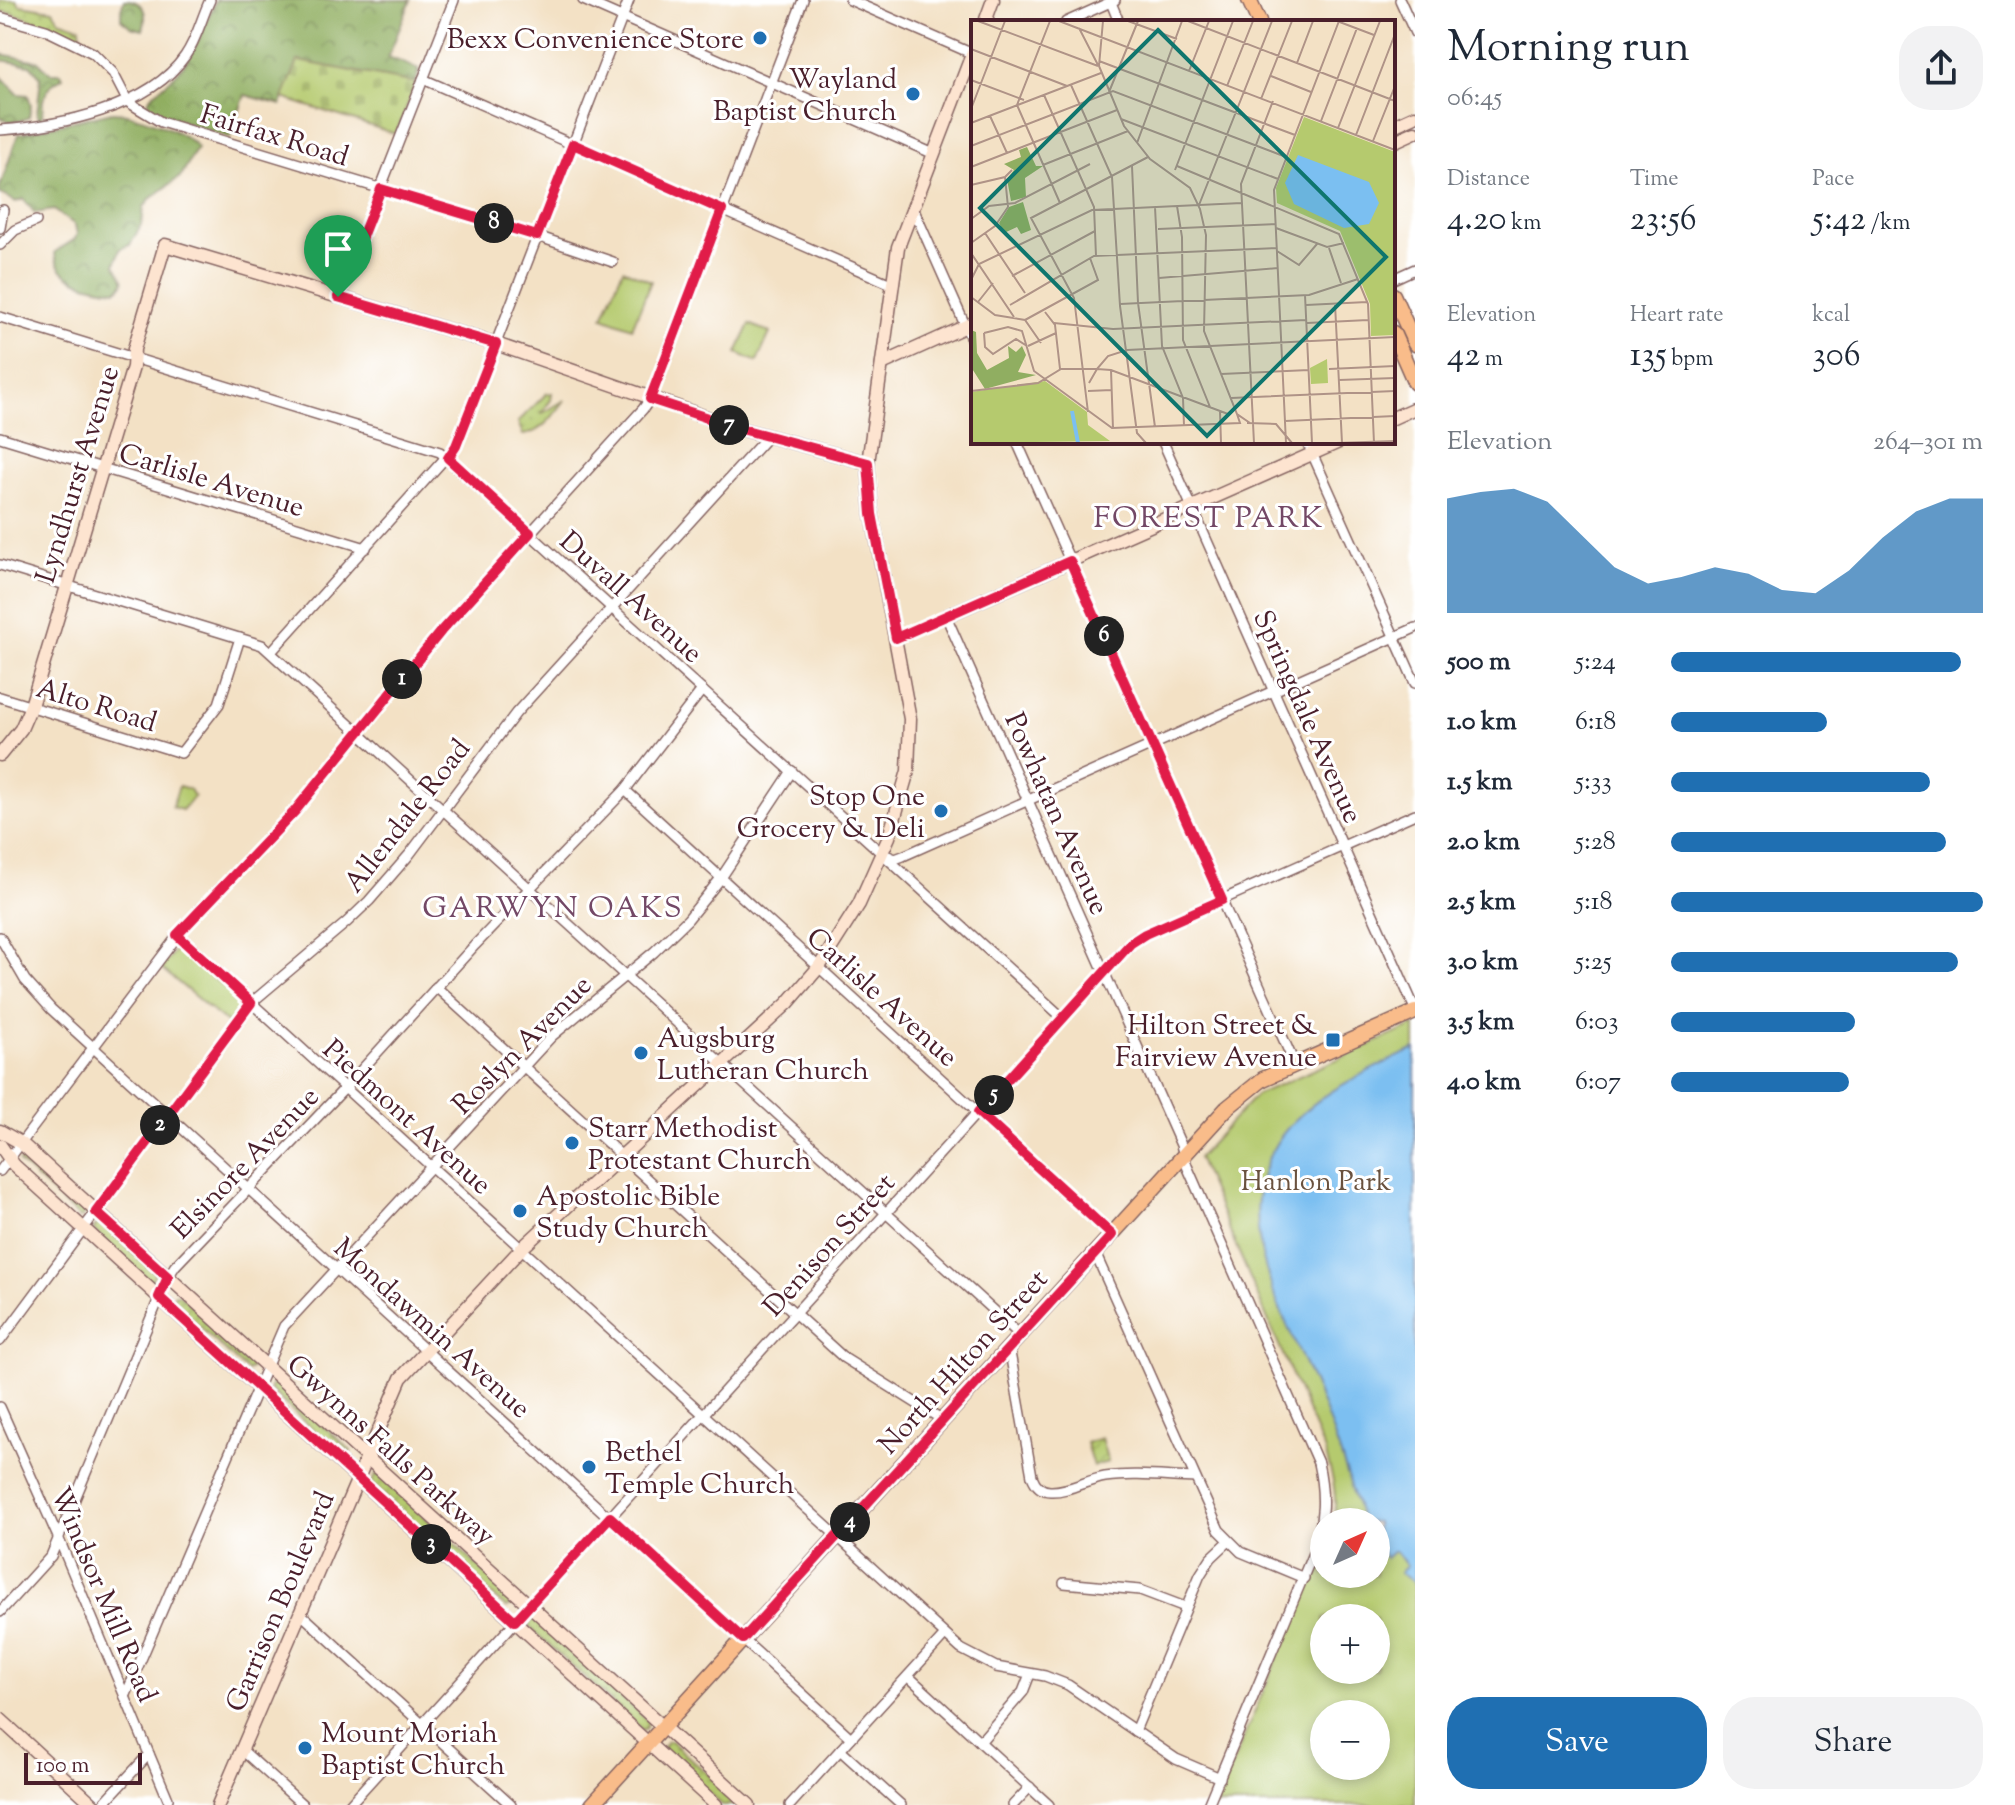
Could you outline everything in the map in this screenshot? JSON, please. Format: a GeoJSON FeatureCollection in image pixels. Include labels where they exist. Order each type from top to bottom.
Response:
{"type":"FeatureCollection","features":[{"type":"Feature","properties":{"kind":"main road"},"geometry":{"type":"LineString","coordinates":[[986,20],[993,0]]}},
{"type":"Feature","properties":{"kind":"main road"},"geometry":{"type":"LineString","coordinates":[[1249,0],[1258,20]]}},
{"type":"Feature","properties":{"kind":"main road","name":"Garrison Boulevard"},"geometry":{"type":"LineString","coordinates":[[218,1805],[396,1386],[425,1350],[521,1249],[781,1011],[819,967],[845,928],[882,854],[903,794],[910,753],[910,719],[872,514],[868,463],[898,247],[971,59]]}},
{"type":"Feature","properties":{"kind":"main road"},"geometry":{"type":"LineString","coordinates":[[1395,125],[1415,116]]}},
{"type":"Feature","properties":{"kind":"main road"},"geometry":{"type":"LineString","coordinates":[[1395,141],[1415,132]]}},
{"type":"Feature","properties":{"kind":"main road","name":"Lyndhurst Avenue"},"geometry":{"type":"LineString","coordinates":[[0,755],[21,729],[31,706],[135,359],[134,349],[165,245],[338,297]]}},
{"type":"Feature","properties":{"kind":"main road"},"geometry":{"type":"LineString","coordinates":[[338,297],[595,376],[650,399],[768,436],[868,463]]}},
{"type":"Feature","properties":{"kind":"main road"},"geometry":{"type":"LineString","coordinates":[[1395,299],[1415,344]]}},
{"type":"Feature","properties":{"kind":"main road"},"geometry":{"type":"LineString","coordinates":[[882,364],[969,325]]}},
{"type":"Feature","properties":{"kind":"main road"},"geometry":{"type":"LineString","coordinates":[[1395,338],[1415,383]]}},
{"type":"Feature","properties":{"kind":"main road"},"geometry":{"type":"LineString","coordinates":[[1395,417],[1415,408]]}},
{"type":"Feature","properties":{"kind":"main road"},"geometry":{"type":"LineString","coordinates":[[946,616],[1192,507],[1310,448]]}},
{"type":"Feature","properties":{"kind":"main road","name":"North Hilton Street"},"geometry":{"type":"LineString","coordinates":[[592,1805],[1241,1095],[1263,1079],[1415,1010]]}},
{"type":"Feature","properties":{"kind":"main road","name":"Gwynns Falls Parkway"},"geometry":{"type":"LineString","coordinates":[[0,1131],[21,1143],[749,1805]]}},
{"type":"Feature","properties":{"kind":"main road","name":"Gwynns Falls Parkway"},"geometry":{"type":"LineString","coordinates":[[0,1145],[9,1160],[716,1805]]}},
{"type":"Feature","properties":{"kind":"main road"},"geometry":{"type":"LineString","coordinates":[[0,1719],[94,1805]]}},
{"type":"Feature","properties":{"kind":"street"},"geometry":{"type":"LineString","coordinates":[[0,130],[37,127],[128,102],[161,82],[184,58],[210,0]]}},
{"type":"Feature","properties":{"kind":"street"},"geometry":{"type":"LineString","coordinates":[[338,297],[454,0]]}},
{"type":"Feature","properties":{"kind":"street"},"geometry":{"type":"LineString","coordinates":[[583,0],[934,154]]}},
{"type":"Feature","properties":{"kind":"street"},"geometry":{"type":"LineString","coordinates":[[271,652],[456,446],[629,0]]}},
{"type":"Feature","properties":{"kind":"street"},"geometry":{"type":"LineString","coordinates":[[0,1171],[177,935],[287,821],[441,631],[650,399],[803,0]]}},
{"type":"Feature","properties":{"kind":"street"},"geometry":{"type":"LineString","coordinates":[[850,0],[971,53]]}},
{"type":"Feature","properties":{"kind":"street"},"geometry":{"type":"LineString","coordinates":[[1400,0],[1415,33]]}},
{"type":"Feature","properties":{"kind":"street"},"geometry":{"type":"LineString","coordinates":[[1070,20],[1112,1],[1118,20]]}},
{"type":"Feature","properties":{"kind":"street"},"geometry":{"type":"LineString","coordinates":[[0,17],[46,30],[93,53],[113,73],[128,102]]}},
{"type":"Feature","properties":{"kind":"street"},"geometry":{"type":"LineString","coordinates":[[423,79],[891,284]]}},
{"type":"Feature","properties":{"kind":"street","name":"Fairfax Road"},"geometry":{"type":"LineString","coordinates":[[128,102],[145,114],[179,128],[537,236],[613,262]]}},
{"type":"Feature","properties":{"kind":"street"},"geometry":{"type":"LineString","coordinates":[[913,208],[969,325]]}},
{"type":"Feature","properties":{"kind":"street"},"geometry":{"type":"LineString","coordinates":[[0,228],[3,210]]}},
{"type":"Feature","properties":{"kind":"street"},"geometry":{"type":"LineString","coordinates":[[0,245],[15,230],[36,221]]}},
{"type":"Feature","properties":{"kind":"street"},"geometry":{"type":"LineString","coordinates":[[1395,278],[1415,269]]}},
{"type":"Feature","properties":{"kind":"street","name":"Duvall Avenue"},"geometry":{"type":"LineString","coordinates":[[0,317],[440,452],[1063,1018]]}},
{"type":"Feature","properties":{"kind":"street","name":"Allendale Road"},"geometry":{"type":"LineString","coordinates":[[0,1341],[251,1003],[369,901],[409,855],[508,722],[768,436]]}},
{"type":"Feature","properties":{"kind":"street","name":"Carlisle Avenue"},"geometry":{"type":"LineString","coordinates":[[0,437],[366,548]]}},
{"type":"Feature","properties":{"kind":"street"},"geometry":{"type":"LineString","coordinates":[[1018,444],[1295,1065]]}},
{"type":"Feature","properties":{"kind":"street","name":"Springdale Avenue"},"geometry":{"type":"LineString","coordinates":[[1164,444],[1415,1010]]}},
{"type":"Feature","properties":{"kind":"street"},"geometry":{"type":"LineString","coordinates":[[1310,448],[1415,683]]}},
{"type":"Feature","properties":{"kind":"street"},"geometry":{"type":"LineString","coordinates":[[0,565],[262,645],[1020,1335]]}},
{"type":"Feature","properties":{"kind":"street"},"geometry":{"type":"LineString","coordinates":[[896,638],[946,616]]}},
{"type":"Feature","properties":{"kind":"street","name":"Powhatan Avenue"},"geometry":{"type":"LineString","coordinates":[[946,616],[1313,1448],[1323,1492],[1323,1516],[1304,1578]]}},
{"type":"Feature","properties":{"kind":"street"},"geometry":{"type":"LineString","coordinates":[[882,854],[895,859],[900,857],[1415,628]]}},
{"type":"Feature","properties":{"kind":"street","name":"Alto Road"},"geometry":{"type":"LineString","coordinates":[[0,697],[181,753],[219,704],[240,638]]}},
{"type":"Feature","properties":{"kind":"street","name":"Elsinore Avenue"},"geometry":{"type":"LineString","coordinates":[[0,1612],[51,1556],[168,1277],[436,987],[625,790],[702,690]]}},
{"type":"Feature","properties":{"kind":"street","name":"Roslyn Avenue"},"geometry":{"type":"LineString","coordinates":[[125,1697],[265,1365],[292,1315],[523,1066],[569,1021],[671,936],[721,878],[792,771]]}},
{"type":"Feature","properties":{"kind":"street","name":"Carlisle Avenue"},"geometry":{"type":"LineString","coordinates":[[625,790],[1112,1235]]}},
{"type":"Feature","properties":{"kind":"street","name":"Denison Street"},"geometry":{"type":"LineString","coordinates":[[349,1805],[1138,938],[1415,814]]}},
{"type":"Feature","properties":{"kind":"street","name":"Piedmont Avenue"},"geometry":{"type":"LineString","coordinates":[[177,935],[961,1649],[986,1663],[1068,1685],[1176,1759],[1220,1778]]}},
{"type":"Feature","properties":{"kind":"street","name":"Mondawmin Avenue"},"geometry":{"type":"LineString","coordinates":[[0,937],[25,980],[51,1009],[851,1738]]}},
{"type":"Feature","properties":{"kind":"street"},"geometry":{"type":"LineString","coordinates":[[436,987],[853,1364],[943,1420]]}},
{"type":"Feature","properties":{"kind":"street"},"geometry":{"type":"LineString","coordinates":[[1095,1253],[1213,1518],[1228,1542],[1255,1559],[1304,1578],[1208,1805]]}},
{"type":"Feature","properties":{"kind":"street"},"geometry":{"type":"LineString","coordinates":[[1009,1347],[1032,1476],[1039,1488],[1051,1491],[1109,1476],[1195,1478]]}},
{"type":"Feature","properties":{"kind":"street","name":"Windsor Mill Road"},"geometry":{"type":"LineString","coordinates":[[0,1407],[168,1799]]}},
{"type":"Feature","properties":{"kind":"street"},"geometry":{"type":"LineString","coordinates":[[1135,1731],[1185,1607],[1206,1564],[1228,1542]]}},
{"type":"Feature","properties":{"kind":"street"},"geometry":{"type":"LineString","coordinates":[[1064,1583],[1140,1590],[1185,1607]]}},
{"type":"Feature","properties":{"kind":"street"},"geometry":{"type":"LineString","coordinates":[[300,1613],[511,1805]]}},
{"type":"Feature","properties":{"kind":"street"},"geometry":{"type":"LineString","coordinates":[[790,1805],[945,1635]]}},
{"type":"Feature","properties":{"kind":"street"},"geometry":{"type":"LineString","coordinates":[[980,1742],[1023,1692],[1030,1674]]}},
{"type":"Feature","properties":{"kind":"street"},"geometry":{"type":"LineString","coordinates":[[908,1676],[1049,1805]]}},
{"type":"Feature","properties":{"kind":"street"},"geometry":{"type":"LineString","coordinates":[[242,1750],[303,1805]]}},
{"type":"Feature","properties":{"kind":"street"},"geometry":{"type":"LineString","coordinates":[[840,1750],[901,1805]]}},
{"type":"Feature","properties":{"kind":"street"},"geometry":{"type":"LineString","coordinates":[[102,1805],[149,1754]]}},
{"type":"Feature","properties":{"kind":"street"},"geometry":{"type":"LineString","coordinates":[[1013,1805],[1030,1787]]}},
{"type":"Feature","properties":{"kind":"green space"},"geometry":{"type":"Polygon","coordinates":[[[0,0],[16,0],[20,5],[53,10],[59,20],[80,27],[81,39],[22,16],[0,11],[0,0]]]}},
{"type":"Feature","properties":{"kind":"green space"},"geometry":{"type":"Polygon","coordinates":[[[124,0],[141,5],[145,19],[143,30],[131,27],[121,19],[124,0]]]}},
{"type":"Feature","properties":{"kind":"green space"},"geometry":{"type":"Polygon","coordinates":[[[216,0],[411,0],[388,57],[419,69],[416,83],[298,61],[281,105],[245,95],[230,138],[150,110],[148,104],[151,96],[180,70],[194,50],[216,0]]]}},
{"type":"Feature","properties":{"kind":"green space"},"geometry":{"type":"Polygon","coordinates":[[[0,54],[38,61],[50,73],[61,73],[63,77],[50,86],[43,100],[42,118],[37,114],[41,77],[30,65],[0,60],[0,54]]]}},
{"type":"Feature","properties":{"kind":"green space"},"geometry":{"type":"Polygon","coordinates":[[[298,61],[416,83],[396,134],[283,98],[298,61]]]}},
{"type":"Feature","properties":{"kind":"green space"},"geometry":{"type":"Polygon","coordinates":[[[0,75],[18,94],[28,95],[31,105],[29,117],[14,121],[0,116],[0,75]]]}},
{"type":"Feature","properties":{"kind":"green space"},"geometry":{"type":"Polygon","coordinates":[[[112,112],[158,124],[183,136],[197,148],[181,176],[150,199],[144,207],[142,224],[130,245],[120,249],[115,265],[122,275],[123,285],[116,290],[77,281],[62,270],[55,252],[75,239],[75,225],[54,210],[35,213],[23,199],[16,202],[0,194],[18,134],[112,112]]]}},
{"type":"Feature","properties":{"kind":"green space"},"geometry":{"type":"Polygon","coordinates":[[[623,269],[651,281],[632,328],[603,317],[623,269]]]}},
{"type":"Feature","properties":{"kind":"green space"},"geometry":{"type":"Polygon","coordinates":[[[750,324],[770,333],[757,362],[737,353],[750,324]]]}},
{"type":"Feature","properties":{"kind":"green space"},"geometry":{"type":"Polygon","coordinates":[[[552,393],[541,414],[565,400],[542,427],[523,435],[518,422],[546,394],[552,393]]]}},
{"type":"Feature","properties":{"kind":"green space"},"geometry":{"type":"Polygon","coordinates":[[[179,786],[190,789],[194,797],[182,810],[172,807],[179,786]]]}},
{"type":"Feature","properties":{"kind":"green space"},"geometry":{"type":"Polygon","coordinates":[[[177,948],[245,1004],[228,1024],[161,968],[177,948]]]}},
{"type":"Feature","properties":{"kind":"green space","name":"Hanlon Park"},"geometry":{"type":"Polygon","coordinates":[[[1415,1025],[1415,1805],[1215,1805],[1310,1581],[1310,1588],[1390,1588],[1390,1508],[1335,1508],[1332,1476],[1324,1449],[1198,1158],[1256,1095],[1415,1025]]]}},
{"type":"Feature","properties":{"kind":"green space"},"geometry":{"type":"Polygon","coordinates":[[[24,1155],[28,1155],[86,1209],[84,1216],[80,1218],[19,1162],[24,1155]]]}},
{"type":"Feature","properties":{"kind":"green space"},"geometry":{"type":"Polygon","coordinates":[[[98,1223],[102,1223],[155,1272],[153,1279],[149,1281],[93,1230],[98,1223]]]}},
{"type":"Feature","properties":{"kind":"green space"},"geometry":{"type":"Polygon","coordinates":[[[179,1294],[254,1362],[251,1369],[247,1371],[171,1300],[179,1294]]]}},
{"type":"Feature","properties":{"kind":"green space"},"geometry":{"type":"Polygon","coordinates":[[[277,1383],[351,1451],[349,1458],[345,1460],[269,1389],[277,1383]]]}},
{"type":"Feature","properties":{"kind":"green space"},"geometry":{"type":"Polygon","coordinates":[[[1101,1438],[1108,1462],[1093,1466],[1086,1443],[1101,1438]]]}},
{"type":"Feature","properties":{"kind":"green space"},"geometry":{"type":"Polygon","coordinates":[[[377,1473],[515,1603],[506,1608],[371,1483],[377,1473]]]}},
{"type":"Feature","properties":{"kind":"green space"},"geometry":{"type":"Polygon","coordinates":[[[533,1619],[537,1619],[648,1721],[646,1728],[642,1730],[528,1626],[533,1619]]]}},
{"type":"Feature","properties":{"kind":"green space"},"geometry":{"type":"Polygon","coordinates":[[[667,1741],[671,1741],[742,1805],[722,1805],[665,1753],[662,1748],[667,1741]]]}},
{"type":"Feature","properties":{"kind":"water"},"geometry":{"type":"Polygon","coordinates":[[[1415,1049],[1415,1583],[1400,1573],[1407,1565],[1394,1551],[1390,1554],[1390,1508],[1358,1508],[1327,1416],[1268,1278],[1257,1213],[1261,1181],[1273,1149],[1285,1132],[1317,1102],[1376,1067],[1415,1049]]]}},
{"type":"Feature","properties":{"kind":"place","name":"Bexx Convenience Store"},"geometry":{"type":"Point","coordinates":[760,38]}},
{"type":"Feature","properties":{"kind":"place","name":"Wayland Baptist Church"},"geometry":{"type":"Point","coordinates":[913,94]}},
{"type":"Feature","properties":{"kind":"place","name":"Stop One Grocery & Deli"},"geometry":{"type":"Point","coordinates":[941,811]}},
{"type":"Feature","properties":{"kind":"place","name":"Hilton Street & Fairview Avenue"},"geometry":{"type":"Point","coordinates":[1333,1040]}},
{"type":"Feature","properties":{"kind":"place","name":"Augsburg Lutheran Church"},"geometry":{"type":"Point","coordinates":[641,1053]}},
{"type":"Feature","properties":{"kind":"place","name":"Starr Methodist Protestant Church"},"geometry":{"type":"Point","coordinates":[572,1143]}},
{"type":"Feature","properties":{"kind":"place","name":"Apostolic Bible Study Church"},"geometry":{"type":"Point","coordinates":[520,1211]}},
{"type":"Feature","properties":{"kind":"place","name":"Bethel Temple Church"},"geometry":{"type":"Point","coordinates":[589,1467]}},
{"type":"Feature","properties":{"kind":"place","name":"Mount Moriah Baptist Church"},"geometry":{"type":"Point","coordinates":[305,1748]}},
{"type":"Feature","properties":{"kind":"district","name":"FOREST PARK"},"geometry":{"type":"Point","coordinates":[1209,517]}},
{"type":"Feature","properties":{"kind":"district","name":"GARWYN OAKS"},"geometry":{"type":"Point","coordinates":[553,907]}},
{"type":"Feature","properties":{"kind":"route"},"geometry":{"type":"LineString","coordinates":[[573,144],[722,210],[650,399],[738,428],[868,463],[872,514],[896,638],[1070,561],[1222,900],[1131,943],[978,1112],[1112,1235],[743,1639],[610,1517],[515,1621],[159,1297],[168,1277],[96,1212],[251,1003],[177,935],[295,811],[441,631],[530,533],[448,458],[456,446],[496,344],[338,297],[381,189],[537,236],[573,144]]}}]}
